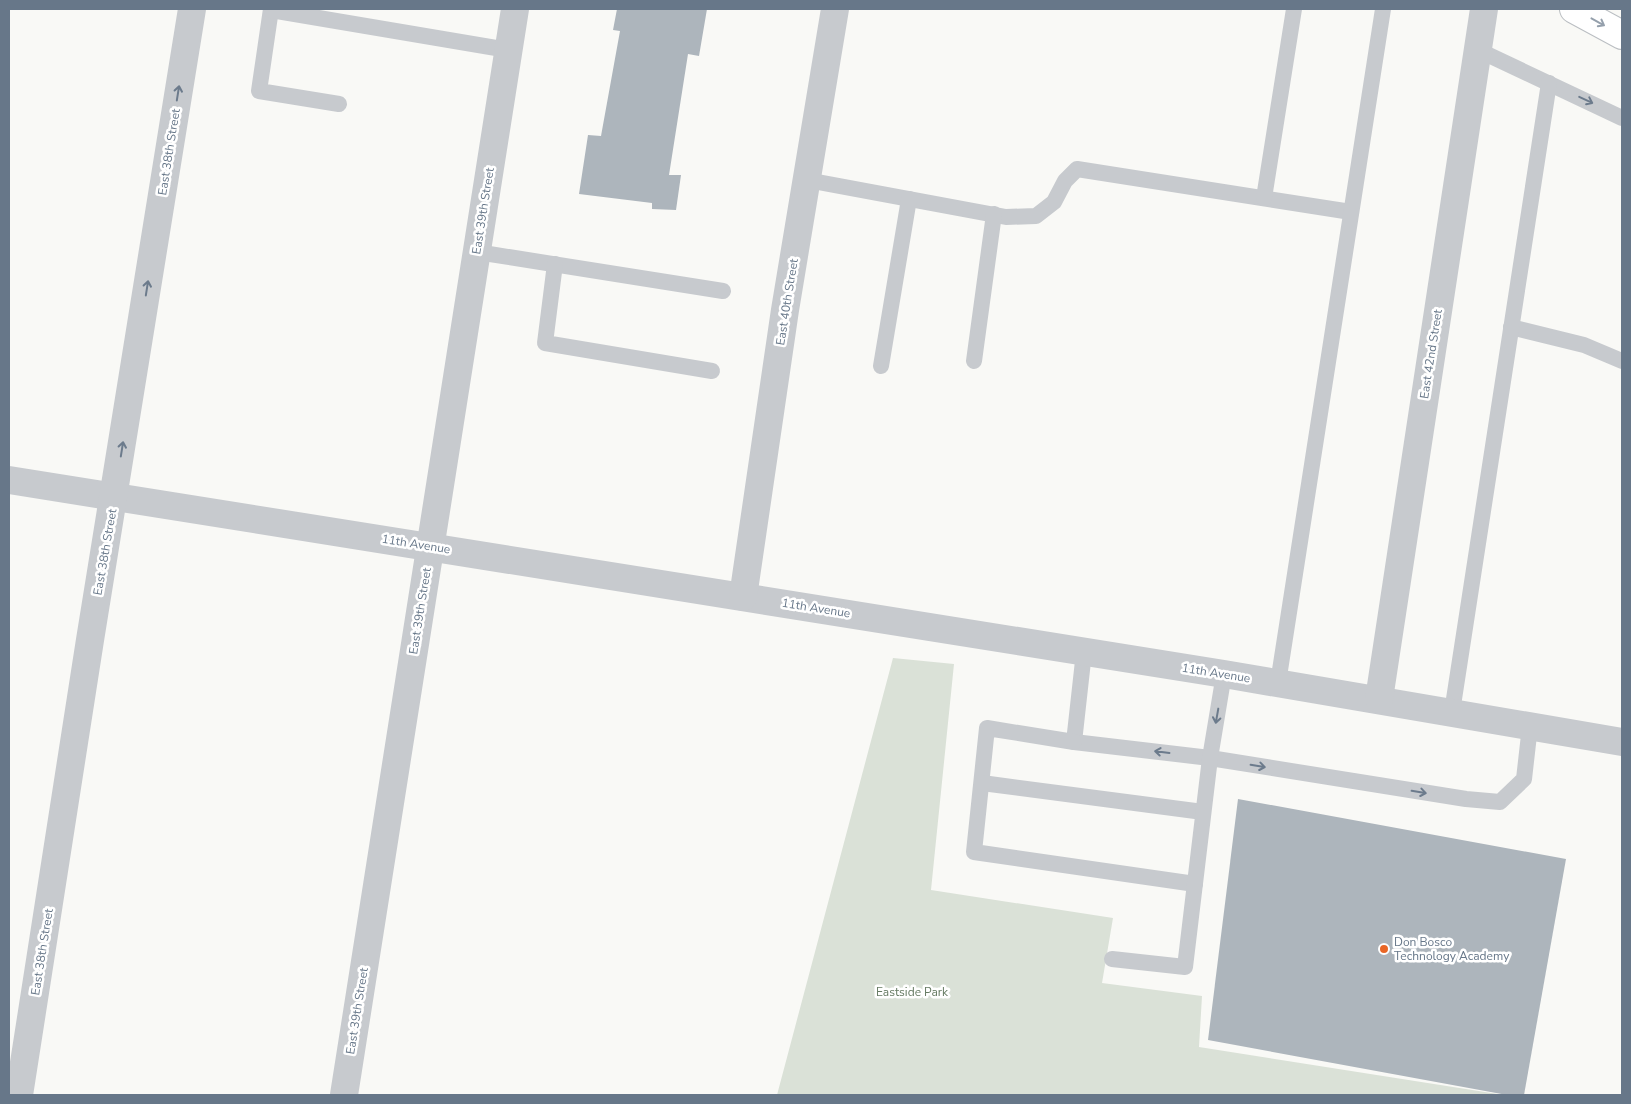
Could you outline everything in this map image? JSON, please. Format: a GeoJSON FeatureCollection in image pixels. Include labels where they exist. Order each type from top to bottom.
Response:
{"type":"FeatureCollection","features":[{"type":"Feature","properties":{"kind":"main road"},"geometry":{"type":"LineString","coordinates":[[1574,9],[1622,35]]}},
{"type":"Feature","properties":{"kind":"street","name":"East 38th Street"},"geometry":{"type":"LineString","coordinates":[[19,1095],[192,9]]}},
{"type":"Feature","properties":{"kind":"street","name":"East 39th Street"},"geometry":{"type":"LineString","coordinates":[[344,1095],[515,9]]}},
{"type":"Feature","properties":{"kind":"street","name":"East 40th Street"},"geometry":{"type":"LineString","coordinates":[[743,596],[784,319],[835,9]]}},
{"type":"Feature","properties":{"kind":"street","name":"East 42nd Street"},"geometry":{"type":"LineString","coordinates":[[1378,699],[1484,9]]}},
{"type":"Feature","properties":{"kind":"street","name":"11th Avenue"},"geometry":{"type":"LineString","coordinates":[[9,480],[1378,699],[1622,742]]}},
{"type":"Feature","properties":{"kind":"lane"},"geometry":{"type":"LineString","coordinates":[[339,104],[259,91],[271,9],[508,50]]}},
{"type":"Feature","properties":{"kind":"lane"},"geometry":{"type":"LineString","coordinates":[[1264,198],[1294,9]]}},
{"type":"Feature","properties":{"kind":"lane"},"geometry":{"type":"LineString","coordinates":[[1278,683],[1382,9]]}},
{"type":"Feature","properties":{"kind":"lane"},"geometry":{"type":"LineString","coordinates":[[1478,50],[1622,118]]}},
{"type":"Feature","properties":{"kind":"lane"},"geometry":{"type":"LineString","coordinates":[[1452,712],[1549,83]]}},
{"type":"Feature","properties":{"kind":"lane"},"geometry":{"type":"LineString","coordinates":[[807,180],[1006,217],[1036,216],[1054,202],[1065,180],[1076,169],[1351,212]]}},
{"type":"Feature","properties":{"kind":"lane"},"geometry":{"type":"LineString","coordinates":[[882,366],[909,199]]}},
{"type":"Feature","properties":{"kind":"lane"},"geometry":{"type":"LineString","coordinates":[[974,361],[994,214]]}},
{"type":"Feature","properties":{"kind":"lane"},"geometry":{"type":"LineString","coordinates":[[476,252],[723,291]]}},
{"type":"Feature","properties":{"kind":"lane"},"geometry":{"type":"LineString","coordinates":[[555,264],[545,344],[712,371]]}},
{"type":"Feature","properties":{"kind":"lane"},"geometry":{"type":"LineString","coordinates":[[1511,327],[1584,345],[1622,361]]}},
{"type":"Feature","properties":{"kind":"lane"},"geometry":{"type":"LineString","coordinates":[[1074,742],[1084,652]]}},
{"type":"Feature","properties":{"kind":"lane"},"geometry":{"type":"LineString","coordinates":[[1112,959],[1185,967],[1210,758],[1224,674]]}},
{"type":"Feature","properties":{"kind":"lane"},"geometry":{"type":"LineString","coordinates":[[1195,884],[974,852],[987,728],[1074,742],[1210,758],[1466,799],[1500,802],[1524,779],[1530,726]]}},
{"type":"Feature","properties":{"kind":"lane"},"geometry":{"type":"LineString","coordinates":[[982,783],[1204,812]]}},
{"type":"Feature","properties":{"kind":"green space","name":"Eastside Park"},"geometry":{"type":"Polygon","coordinates":[[[893,658],[954,664],[931,890],[1113,918],[1102,983],[1202,996],[1199,1047],[1504,1095],[777,1095],[893,658]]]}},
{"type":"Feature","properties":{"kind":"building"},"geometry":{"type":"Polygon","coordinates":[[[617,9],[707,9],[699,56],[688,54],[669,175],[681,175],[676,210],[652,209],[652,203],[579,194],[588,135],[601,136],[620,31],[613,30],[617,9]]]}},
{"type":"Feature","properties":{"kind":"building","name":"Don Bosco Technology Academy"},"geometry":{"type":"Polygon","coordinates":[[[1238,799],[1566,859],[1524,1095],[1507,1095],[1208,1040],[1238,799]]]}},
{"type":"Feature","properties":{"kind":"place","name":"Don Bosco Technology Academy"},"geometry":{"type":"Point","coordinates":[1384,949]}}]}
